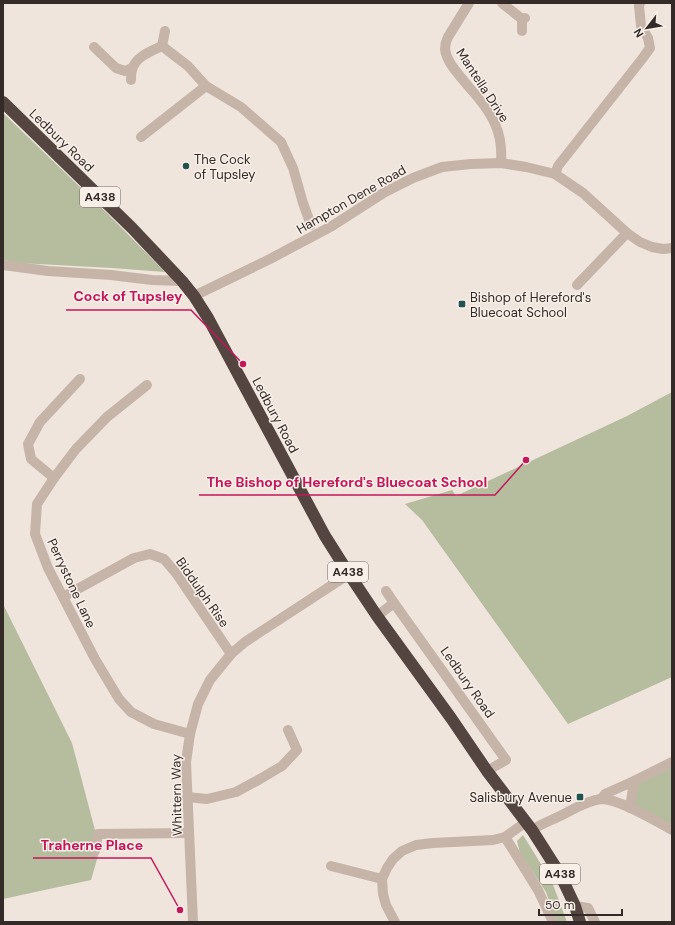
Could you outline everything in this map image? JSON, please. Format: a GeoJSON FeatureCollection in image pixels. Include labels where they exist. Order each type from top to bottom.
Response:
{"type":"FeatureCollection","features":[{"type":"Feature","properties":{"kind":"highway","name":"Ledbury Road"},"geometry":{"type":"LineString","coordinates":[[3,102],[132,228],[182,281],[194,296],[319,525],[349,574],[487,771],[529,826],[560,874],[575,906],[580,922]]}},
{"type":"Feature","properties":{"kind":"street","name":"Mantella Drive"},"geometry":{"type":"LineString","coordinates":[[469,3],[448,37],[445,50],[454,69],[486,108],[495,123],[502,146],[502,163]]}},
{"type":"Feature","properties":{"kind":"street"},"geometry":{"type":"LineString","coordinates":[[502,3],[523,19],[522,31]]}},
{"type":"Feature","properties":{"kind":"street"},"geometry":{"type":"LineString","coordinates":[[554,174],[558,166],[650,48],[648,38],[641,26],[640,3]]}},
{"type":"Feature","properties":{"kind":"street"},"geometry":{"type":"LineString","coordinates":[[162,46],[165,31]]}},
{"type":"Feature","properties":{"kind":"street"},"geometry":{"type":"LineString","coordinates":[[94,47],[116,68],[125,71],[132,68],[139,59],[151,50],[162,46]]}},
{"type":"Feature","properties":{"kind":"street"},"geometry":{"type":"LineString","coordinates":[[162,46],[188,66],[206,86],[241,107],[281,142],[293,168],[311,225]]}},
{"type":"Feature","properties":{"kind":"street"},"geometry":{"type":"LineString","coordinates":[[131,80],[132,68]]}},
{"type":"Feature","properties":{"kind":"street"},"geometry":{"type":"LineString","coordinates":[[141,137],[206,86]]}},
{"type":"Feature","properties":{"kind":"street","name":"Hampton Dene Road"},"geometry":{"type":"LineString","coordinates":[[194,296],[270,259],[332,226],[386,192],[413,178],[442,167],[470,164],[502,163],[554,174],[583,193],[627,233],[640,242],[652,247],[663,249],[672,248]]}},
{"type":"Feature","properties":{"kind":"street"},"geometry":{"type":"LineString","coordinates":[[577,285],[627,233]]}},
{"type":"Feature","properties":{"kind":"street"},"geometry":{"type":"LineString","coordinates":[[3,265],[48,271],[111,275],[152,280],[182,281]]}},
{"type":"Feature","properties":{"kind":"street"},"geometry":{"type":"LineString","coordinates":[[54,478],[31,459],[28,444],[40,422],[80,379]]}},
{"type":"Feature","properties":{"kind":"street","name":"Perrystone Lane"},"geometry":{"type":"LineString","coordinates":[[147,385],[107,417],[76,449],[54,478],[37,504],[35,534],[48,568],[95,659],[119,700],[131,712],[154,724],[190,734]]}},
{"type":"Feature","properties":{"kind":"street","name":"Biddulph Rise"},"geometry":{"type":"LineString","coordinates":[[63,597],[134,558],[150,554],[164,559],[176,573],[230,654]]}},
{"type":"Feature","properties":{"kind":"street","name":"Whittern Way"},"geometry":{"type":"LineString","coordinates":[[193,922],[186,762],[190,734],[198,704],[210,680],[230,654],[245,642],[349,574]]}},
{"type":"Feature","properties":{"kind":"street","name":"Ledbury Road"},"geometry":{"type":"LineString","coordinates":[[386,591],[506,760],[487,771]]}},
{"type":"Feature","properties":{"kind":"street"},"geometry":{"type":"LineString","coordinates":[[377,616],[394,603]]}},
{"type":"Feature","properties":{"kind":"street"},"geometry":{"type":"LineString","coordinates":[[187,798],[207,799],[236,792],[282,766],[297,750],[288,730]]}},
{"type":"Feature","properties":{"kind":"street"},"geometry":{"type":"LineString","coordinates":[[602,799],[605,794],[672,762]]}},
{"type":"Feature","properties":{"kind":"street"},"geometry":{"type":"LineString","coordinates":[[630,808],[634,781]]}},
{"type":"Feature","properties":{"kind":"street"},"geometry":{"type":"LineString","coordinates":[[395,922],[386,905],[383,894],[382,879],[393,859],[402,851],[416,845],[493,840],[505,837],[529,826],[540,825],[589,802],[602,799],[630,808],[672,830]]}},
{"type":"Feature","properties":{"kind":"street"},"geometry":{"type":"LineString","coordinates":[[95,851],[98,834],[189,833]]}},
{"type":"Feature","properties":{"kind":"street"},"geometry":{"type":"LineString","coordinates":[[505,837],[538,890],[553,922]]}},
{"type":"Feature","properties":{"kind":"street"},"geometry":{"type":"LineString","coordinates":[[331,866],[382,879]]}},
{"type":"Feature","properties":{"kind":"street"},"geometry":{"type":"LineString","coordinates":[[575,906],[588,908],[595,922]]}},
{"type":"Feature","properties":{"kind":"green space"},"geometry":{"type":"Polygon","coordinates":[[[3,113],[108,214],[165,272],[19,263],[3,260],[3,113]]]}},
{"type":"Feature","properties":{"kind":"green space"},"geometry":{"type":"Polygon","coordinates":[[[672,392],[672,677],[568,724],[422,520],[405,504],[452,490],[456,496],[627,416],[672,392]]]}},
{"type":"Feature","properties":{"kind":"green space"},"geometry":{"type":"Polygon","coordinates":[[[3,604],[72,743],[100,849],[91,880],[3,899],[3,604]]]}},
{"type":"Feature","properties":{"kind":"green space"},"geometry":{"type":"Polygon","coordinates":[[[672,765],[672,825],[633,806],[636,783],[672,765]]]}},
{"type":"Feature","properties":{"kind":"green space"},"geometry":{"type":"Polygon","coordinates":[[[523,835],[552,882],[567,922],[557,922],[546,892],[520,853],[517,841],[523,835]]]}},
{"type":"Feature","properties":{"kind":"place","name":"The Cock of Tupsley"},"geometry":{"type":"Point","coordinates":[186,166]}},
{"type":"Feature","properties":{"kind":"place","name":"Bishop of Hereford's Bluecoat School"},"geometry":{"type":"Point","coordinates":[462,304]}},
{"type":"Feature","properties":{"kind":"place","name":"Cock of Tupsley"},"geometry":{"type":"Point","coordinates":[243,364]}},
{"type":"Feature","properties":{"kind":"place","name":"The Bishop of Hereford's Bluecoat School"},"geometry":{"type":"Point","coordinates":[526,460]}},
{"type":"Feature","properties":{"kind":"place","name":"Salisbury Avenue"},"geometry":{"type":"Point","coordinates":[580,797]}},
{"type":"Feature","properties":{"kind":"place","name":"Traherne Place"},"geometry":{"type":"Point","coordinates":[180,910]}}]}
